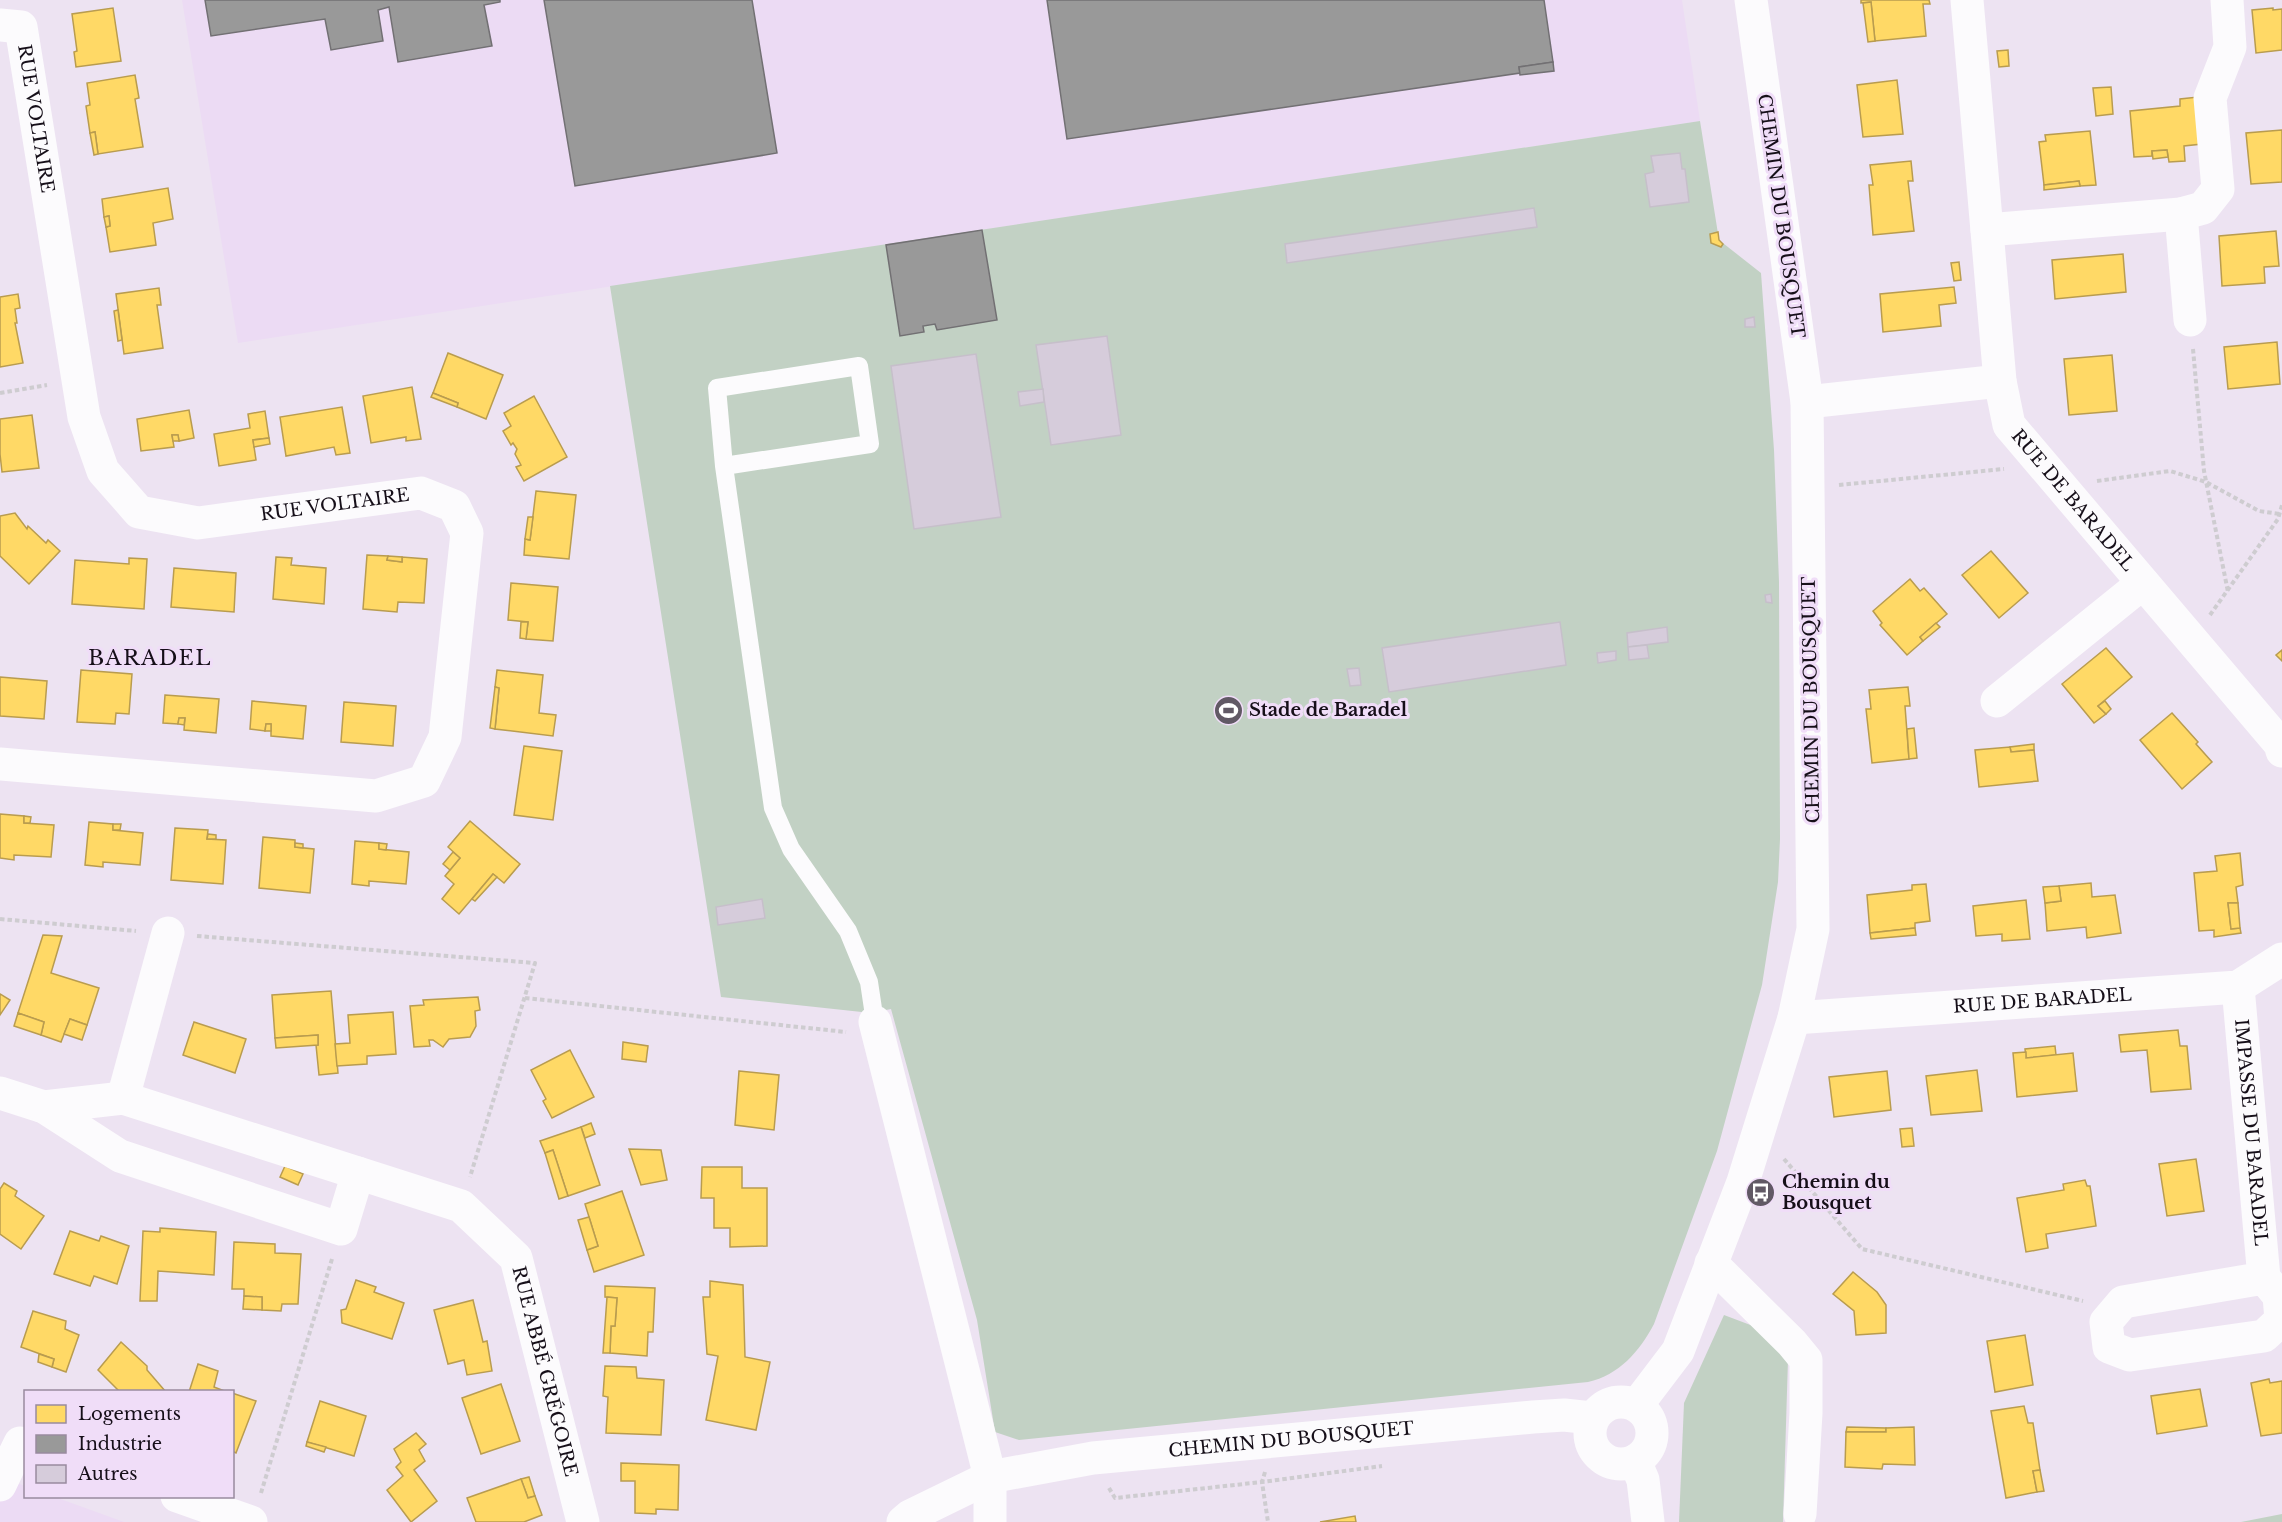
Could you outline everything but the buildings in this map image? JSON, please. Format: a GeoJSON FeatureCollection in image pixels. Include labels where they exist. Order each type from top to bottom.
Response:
{"type":"FeatureCollection","features":[{"type":"Feature","properties":{"kind":"street","name":"CHEMIN DU BOUSQUET"},"geometry":{"type":"LineString","coordinates":[[1637,1405],[1678,1351],[1743,1182],[1794,1018],[1814,928],[1807,402],[1751,0]]}},
{"type":"Feature","properties":{"kind":"street","name":"RUE DE BARADEL"},"geometry":{"type":"LineString","coordinates":[[1967,0],[2000,381],[2009,425],[2280,744],[2282,751]]}},
{"type":"Feature","properties":{"kind":"street"},"geometry":{"type":"LineString","coordinates":[[1987,230],[2181,214],[2203,208],[2218,189],[2210,98],[2230,47],[2227,0]]}},
{"type":"Feature","properties":{"kind":"street","name":"RUE VOLTAIRE"},"geometry":{"type":"LineString","coordinates":[[0,25],[21,27],[84,417],[103,471],[139,512],[198,523],[421,494],[454,506],[467,533],[445,736],[424,781],[376,796],[0,764]]}},
{"type":"Feature","properties":{"kind":"street"},"geometry":{"type":"LineString","coordinates":[[2181,214],[2190,320]]}},
{"type":"Feature","properties":{"kind":"street"},"geometry":{"type":"LineString","coordinates":[[1807,402],[2000,381]]}},
{"type":"Feature","properties":{"kind":"street","name":"RUE DE BARADEL"},"geometry":{"type":"LineString","coordinates":[[1997,701],[2143,584]]}},
{"type":"Feature","properties":{"kind":"street"},"geometry":{"type":"LineString","coordinates":[[123,1098],[168,933]]}},
{"type":"Feature","properties":{"kind":"street","name":"RUE DE BARADEL"},"geometry":{"type":"LineString","coordinates":[[1794,1018],[2238,987],[2282,958]]}},
{"type":"Feature","properties":{"kind":"street","name":"IMPASSE DU BARADEL"},"geometry":{"type":"LineString","coordinates":[[2116,1309],[2106,1322],[2109,1347],[2130,1355],[2264,1336],[2281,1320],[2278,1296],[2264,1278],[2238,987]]}},
{"type":"Feature","properties":{"kind":"street"},"geometry":{"type":"LineString","coordinates":[[877,1028],[990,1477],[990,1522]]}},
{"type":"Feature","properties":{"kind":"street","name":"RUE ABBÉ GRÉGOIRE"},"geometry":{"type":"LineString","coordinates":[[0,1093],[44,1107],[120,1156],[341,1229]]}},
{"type":"Feature","properties":{"kind":"street","name":"RUE ABBÉ GRÉGOIRE"},"geometry":{"type":"LineString","coordinates":[[44,1107],[123,1098],[461,1206],[516,1258],[583,1522]]}},
{"type":"Feature","properties":{"kind":"street"},"geometry":{"type":"LineString","coordinates":[[341,1229],[358,1173]]}},
{"type":"Feature","properties":{"kind":"street"},"geometry":{"type":"LineString","coordinates":[[1711,1263],[1792,1343],[1806,1360],[1806,1413],[1800,1514]]}},
{"type":"Feature","properties":{"kind":"street"},"geometry":{"type":"LineString","coordinates":[[2116,1309],[2123,1302],[2264,1278]]}},
{"type":"Feature","properties":{"kind":"street"},"geometry":{"type":"LineString","coordinates":[[1625,1401],[1637,1405],[1646,1413],[1651,1423],[1650,1445],[1635,1461],[1624,1464],[1603,1459],[1595,1451],[1590,1441],[1589,1429],[1592,1419],[1600,1409],[1612,1402],[1625,1401]]}},
{"type":"Feature","properties":{"kind":"street","name":"CHEMIN DU BOUSQUET"},"geometry":{"type":"LineString","coordinates":[[903,1522],[910,1516],[990,1477],[1093,1458],[1554,1416],[1592,1419]]}},
{"type":"Feature","properties":{"kind":"street"},"geometry":{"type":"LineString","coordinates":[[0,1485],[15,1441]]}},
{"type":"Feature","properties":{"kind":"street"},"geometry":{"type":"LineString","coordinates":[[1635,1461],[1643,1480],[1648,1522]]}},
{"type":"Feature","properties":{"kind":"street"},"geometry":{"type":"LineString","coordinates":[[183,1498],[255,1511]]}},
{"type":"Feature","properties":{"kind":"lane"},"geometry":{"type":"LineString","coordinates":[[724,466],[870,444],[859,366],[717,388],[724,466],[773,808],[791,849],[848,931],[869,982],[877,1028]]}},
{"type":"Feature","properties":{"kind":"path"},"geometry":{"type":"LineString","coordinates":[[2190,320],[2206,482],[2228,592]]}},
{"type":"Feature","properties":{"kind":"path"},"geometry":{"type":"LineString","coordinates":[[0,393],[78,380]]}},
{"type":"Feature","properties":{"kind":"path"},"geometry":{"type":"LineString","coordinates":[[1808,488],[2170,471],[2206,482],[2259,511],[2280,514]]}},
{"type":"Feature","properties":{"kind":"path"},"geometry":{"type":"LineString","coordinates":[[2191,639],[2228,592],[2278,519],[2282,505]]}},
{"type":"Feature","properties":{"kind":"path"},"geometry":{"type":"LineString","coordinates":[[0,919],[535,963],[461,1206]]}},
{"type":"Feature","properties":{"kind":"path"},"geometry":{"type":"LineString","coordinates":[[525,998],[877,1028]]}},
{"type":"Feature","properties":{"kind":"path"},"geometry":{"type":"LineString","coordinates":[[1759,1131],[1862,1249],[2116,1309]]}},
{"type":"Feature","properties":{"kind":"path"},"geometry":{"type":"LineString","coordinates":[[255,1511],[341,1229]]}},
{"type":"Feature","properties":{"kind":"path"},"geometry":{"type":"LineString","coordinates":[[1268,1522],[1262,1482],[1272,1441]]}},
{"type":"Feature","properties":{"kind":"shaded area"},"geometry":{"type":"Polygon","coordinates":[[[182,0],[1682,0],[1700,121],[238,343],[182,0]]]}},
{"type":"Feature","properties":{"kind":"shaded area"},"geometry":{"type":"Polygon","coordinates":[[[0,1476],[24,1486],[24,1498],[58,1498],[124,1522],[0,1522],[0,1476]]]}},
{"type":"Feature","properties":{"kind":"green space","name":"Stade de Baradel"},"geometry":{"type":"Polygon","coordinates":[[[1700,121],[1719,240],[1761,273],[1774,450],[1779,582],[1780,839],[1778,882],[1762,985],[1717,1151],[1654,1324],[1642,1344],[1627,1361],[1609,1374],[1588,1382],[1019,1440],[995,1432],[977,1320],[891,1009],[871,1013],[721,997],[610,286],[1700,121]]]}},
{"type":"Feature","properties":{"kind":"green space"},"geometry":{"type":"Polygon","coordinates":[[[1724,1315],[1761,1329],[1788,1359],[1783,1522],[1679,1522],[1684,1403],[1724,1315]]]}},
{"type":"Feature","properties":{"kind":"green space"},"geometry":{"type":"Polygon","coordinates":[[[2282,1514],[2282,1522],[2241,1522],[2282,1514]]]}},
{"type":"Feature","properties":{"kind":"place","name":"Stade de Baradel"},"geometry":{"type":"Point","coordinates":[1228,710]}},
{"type":"Feature","properties":{"kind":"place","name":"Chemin du Bousquet"},"geometry":{"type":"Point","coordinates":[1761,1192]}},
{"type":"Feature","properties":{"kind":"district","name":"BARADEL"},"geometry":{"type":"Point","coordinates":[150,658]}}]}
